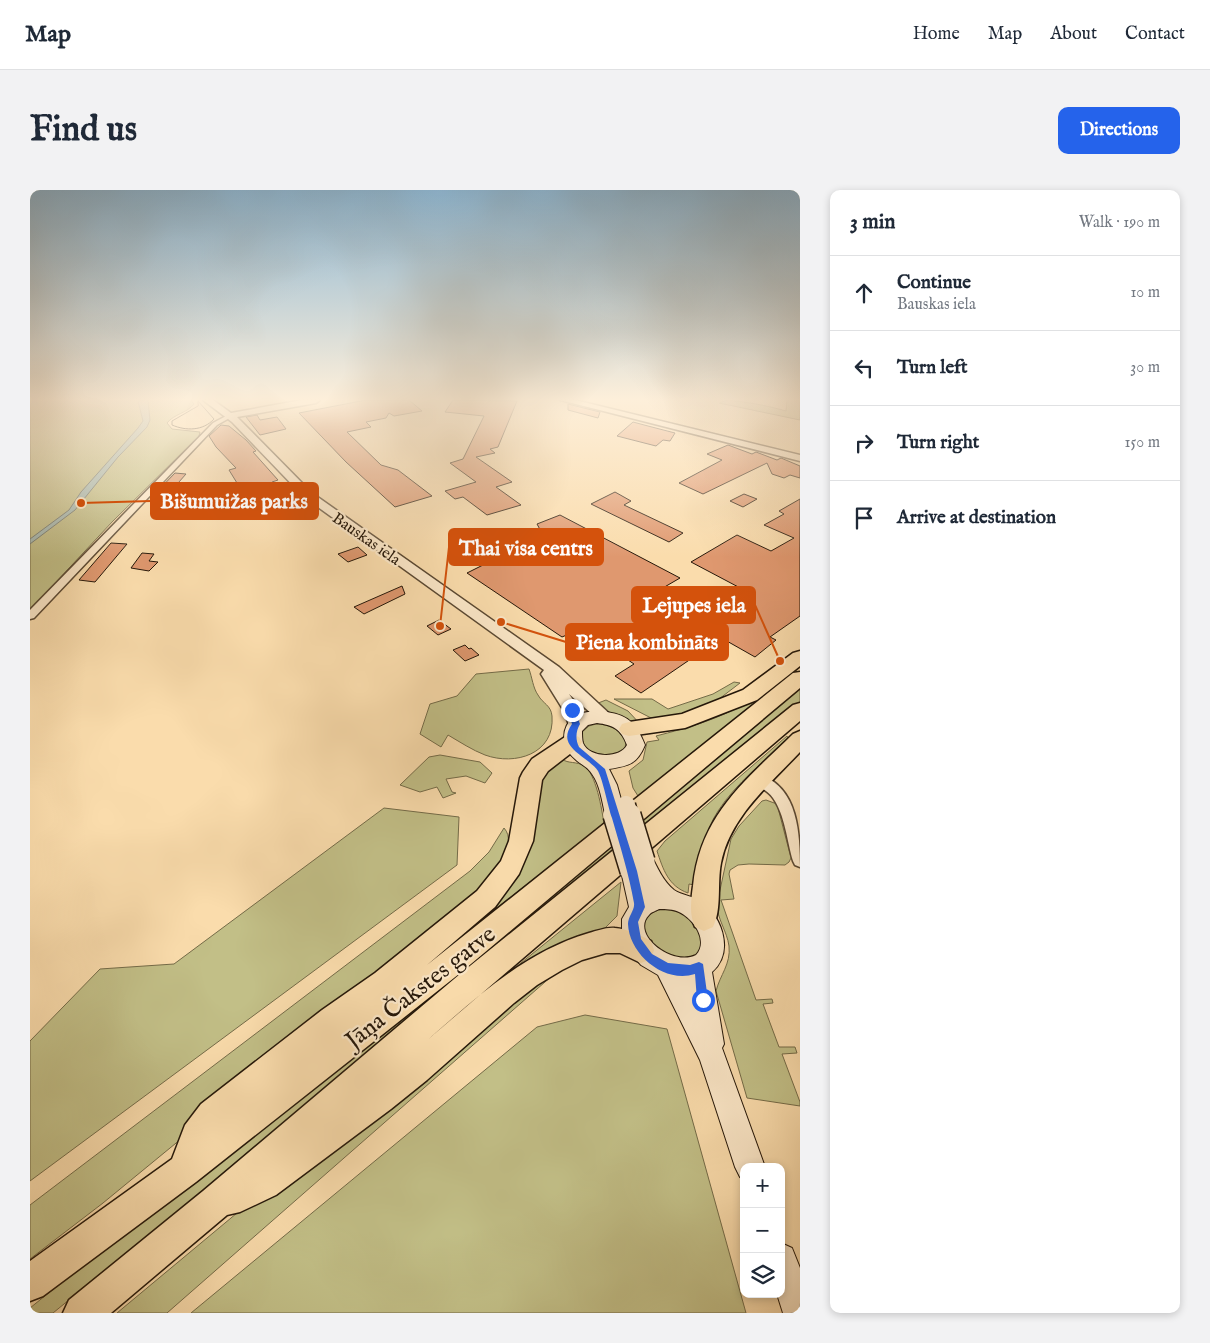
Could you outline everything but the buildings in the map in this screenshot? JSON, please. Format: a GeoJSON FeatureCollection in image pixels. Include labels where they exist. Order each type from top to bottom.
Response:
{"type":"FeatureCollection","features":[{"type":"Feature","properties":{"kind":"highway"},"geometry":{"type":"LineString","coordinates":[[629,729],[685,721],[750,695],[800,657]]}},
{"type":"Feature","properties":{"kind":"highway","name":"Jāņa Čakstes gatve"},"geometry":{"type":"LineString","coordinates":[[30,1283],[184,1170],[449,965],[800,678]]}},
{"type":"Feature","properties":{"kind":"highway","name":"Jāņa Čakstes gatve"},"geometry":{"type":"LineString","coordinates":[[82,1313],[215,1203],[470,984],[800,710]]}},
{"type":"Feature","properties":{"kind":"highway"},"geometry":{"type":"LineString","coordinates":[[704,919],[704,893],[716,837],[727,816],[744,795],[800,739]]}},
{"type":"Feature","properties":{"kind":"highway"},"geometry":{"type":"LineString","coordinates":[[184,1170],[196,1136],[212,1115],[332,1020],[386,983],[486,899],[510,867],[521,841],[531,778],[540,765],[580,742]]}},
{"type":"Feature","properties":{"kind":"highway"},"geometry":{"type":"LineString","coordinates":[[215,1203],[244,1195],[272,1178],[415,1070],[504,993],[539,968],[568,953],[607,940],[624,941],[642,950]]}},
{"type":"Feature","properties":{"kind":"main road"},"geometry":{"type":"LineString","coordinates":[[605,717],[629,729],[636,746],[631,755],[620,762],[611,763],[580,742],[589,718],[605,717]]}},
{"type":"Feature","properties":{"kind":"main road"},"geometry":{"type":"LineString","coordinates":[[580,742],[601,769],[621,810],[638,866],[640,907]]}},
{"type":"Feature","properties":{"kind":"main road"},"geometry":{"type":"LineString","coordinates":[[620,762],[617,775],[621,810]]}},
{"type":"Feature","properties":{"kind":"main road"},"geometry":{"type":"LineString","coordinates":[[638,866],[651,878],[668,899]]}},
{"type":"Feature","properties":{"kind":"main road"},"geometry":{"type":"LineString","coordinates":[[668,899],[681,902],[694,909],[704,919],[712,934],[713,950],[710,957],[699,967],[690,970],[667,968],[657,963],[642,950],[636,940],[633,922],[635,914],[640,907],[652,900],[668,899]]}},
{"type":"Feature","properties":{"kind":"main road"},"geometry":{"type":"LineString","coordinates":[[699,967],[712,1055]]}},
{"type":"Feature","properties":{"kind":"main road"},"geometry":{"type":"LineString","coordinates":[[667,968],[712,1055],[749,1163]]}},
{"type":"Feature","properties":{"kind":"main road"},"geometry":{"type":"LineString","coordinates":[[785,1271],[799,1313]]}},
{"type":"Feature","properties":{"kind":"street"},"geometry":{"type":"LineString","coordinates":[[30,616],[188,452]]}},
{"type":"Feature","properties":{"kind":"street","name":"Bauskas iela"},"geometry":{"type":"LineString","coordinates":[[266,452],[308,495],[326,510],[554,670],[588,704],[605,717]]}},
{"type":"Feature","properties":{"kind":"street"},"geometry":{"type":"LineString","coordinates":[[777,452],[800,458]]}},
{"type":"Feature","properties":{"kind":"street"},"geometry":{"type":"LineString","coordinates":[[540,662],[572,710],[580,742]]}},
{"type":"Feature","properties":{"kind":"street"},"geometry":{"type":"LineString","coordinates":[[760,780],[774,788],[784,803],[800,861]]}},
{"type":"Feature","properties":{"kind":"shaded area"},"geometry":{"type":"Polygon","coordinates":[[[30,452],[182,452],[112,522],[30,610],[30,452]]]}},
{"type":"Feature","properties":{"kind":"shaded area"},"geometry":{"type":"Polygon","coordinates":[[[800,663],[800,667],[638,796],[633,788],[629,771],[643,760],[647,742],[659,740],[656,736],[680,730],[737,708],[761,693],[800,663]]]}},
{"type":"Feature","properties":{"kind":"shaded area"},"geometry":{"type":"Polygon","coordinates":[[[529,669],[536,692],[550,709],[552,716],[551,729],[547,740],[531,754],[520,758],[497,758],[475,751],[448,735],[441,747],[420,734],[430,704],[457,696],[476,674],[529,669]]]}},
{"type":"Feature","properties":{"kind":"shaded area"},"geometry":{"type":"Polygon","coordinates":[[[734,682],[740,683],[719,699],[679,715],[655,720],[614,699],[652,699],[668,709],[713,694],[734,682]]]}},
{"type":"Feature","properties":{"kind":"shaded area"},"geometry":{"type":"Polygon","coordinates":[[[800,686],[800,702],[793,708],[53,1313],[30,1313],[30,1308],[800,686]]]}},
{"type":"Feature","properties":{"kind":"shaded area"},"geometry":{"type":"Polygon","coordinates":[[[606,700],[628,711],[642,726],[606,713],[593,705],[606,700]]]}},
{"type":"Feature","properties":{"kind":"shaded area"},"geometry":{"type":"Polygon","coordinates":[[[596,724],[609,726],[619,732],[626,739],[625,750],[614,756],[592,753],[582,744],[581,733],[589,726],[596,724]]]}},
{"type":"Feature","properties":{"kind":"shaded area"},"geometry":{"type":"Polygon","coordinates":[[[787,736],[788,738],[733,791],[718,811],[706,837],[694,885],[689,884],[688,893],[681,890],[667,876],[657,851],[665,841],[787,736]]]}},
{"type":"Feature","properties":{"kind":"shaded area"},"geometry":{"type":"Polygon","coordinates":[[[440,755],[480,762],[492,773],[485,783],[466,776],[446,779],[452,792],[456,793],[443,798],[437,787],[420,792],[400,785],[429,757],[440,755]]]}},
{"type":"Feature","properties":{"kind":"shaded area"},"geometry":{"type":"Polygon","coordinates":[[[562,759],[567,762],[581,764],[592,776],[598,792],[604,824],[452,943],[478,917],[541,777],[562,759]]]}},
{"type":"Feature","properties":{"kind":"shaded area"},"geometry":{"type":"Polygon","coordinates":[[[766,800],[777,804],[791,858],[785,865],[738,865],[730,870],[729,874],[734,899],[721,900],[756,1000],[772,999],[773,1003],[763,1004],[779,1047],[795,1047],[797,1053],[782,1054],[800,1106],[747,1098],[716,991],[727,964],[729,952],[728,941],[717,904],[731,839],[739,826],[762,801],[766,800]]]}},
{"type":"Feature","properties":{"kind":"shaded area"},"geometry":{"type":"Polygon","coordinates":[[[384,808],[459,817],[457,865],[30,1181],[30,1041],[100,969],[174,964],[384,808]]]}},
{"type":"Feature","properties":{"kind":"shaded area"},"geometry":{"type":"Polygon","coordinates":[[[504,828],[508,835],[506,852],[497,870],[482,892],[103,1203],[30,1259],[30,1205],[470,871],[489,852],[504,828]]]}},
{"type":"Feature","properties":{"kind":"shaded area"},"geometry":{"type":"Polygon","coordinates":[[[621,882],[617,916],[601,930],[602,935],[495,984],[621,882]]]}},
{"type":"Feature","properties":{"kind":"shaded area"},"geometry":{"type":"Polygon","coordinates":[[[662,909],[683,914],[697,928],[703,942],[697,957],[680,963],[646,941],[645,920],[655,911],[662,909]]]}},
{"type":"Feature","properties":{"kind":"shaded area"},"geometry":{"type":"Polygon","coordinates":[[[569,961],[167,1313],[117,1313],[261,1193],[569,961]]]}},
{"type":"Feature","properties":{"kind":"shaded area"},"geometry":{"type":"Polygon","coordinates":[[[585,1015],[667,1029],[740,1291],[740,1298],[742,1298],[746,1313],[191,1313],[537,1027],[585,1015]]]}},
{"type":"Feature","properties":{"kind":"water"},"geometry":{"type":"Polygon","coordinates":[[[116,452],[122,452],[75,510],[30,544],[30,539],[69,510],[81,492],[116,452]]]}},
{"type":"Feature","properties":{"kind":"place","name":"Bišumuižas parks"},"geometry":{"type":"Point","coordinates":[81,503]}},
{"type":"Feature","properties":{"kind":"place","name":"Piena kombināts"},"geometry":{"type":"Point","coordinates":[501,622]}},
{"type":"Feature","properties":{"kind":"place","name":"Thai visa centrs"},"geometry":{"type":"Point","coordinates":[440,626]}},
{"type":"Feature","properties":{"kind":"place","name":"Lejupes iela"},"geometry":{"type":"Point","coordinates":[780,661]}},
{"type":"Feature","properties":{"kind":"route"},"geometry":{"type":"LineString","coordinates":[[572,710],[576,724],[571,736],[572,742],[576,749],[601,769],[605,777],[632,871],[640,907],[635,914],[633,922],[636,940],[649,957],[667,968],[690,970],[699,967],[703,1000]]}}]}
